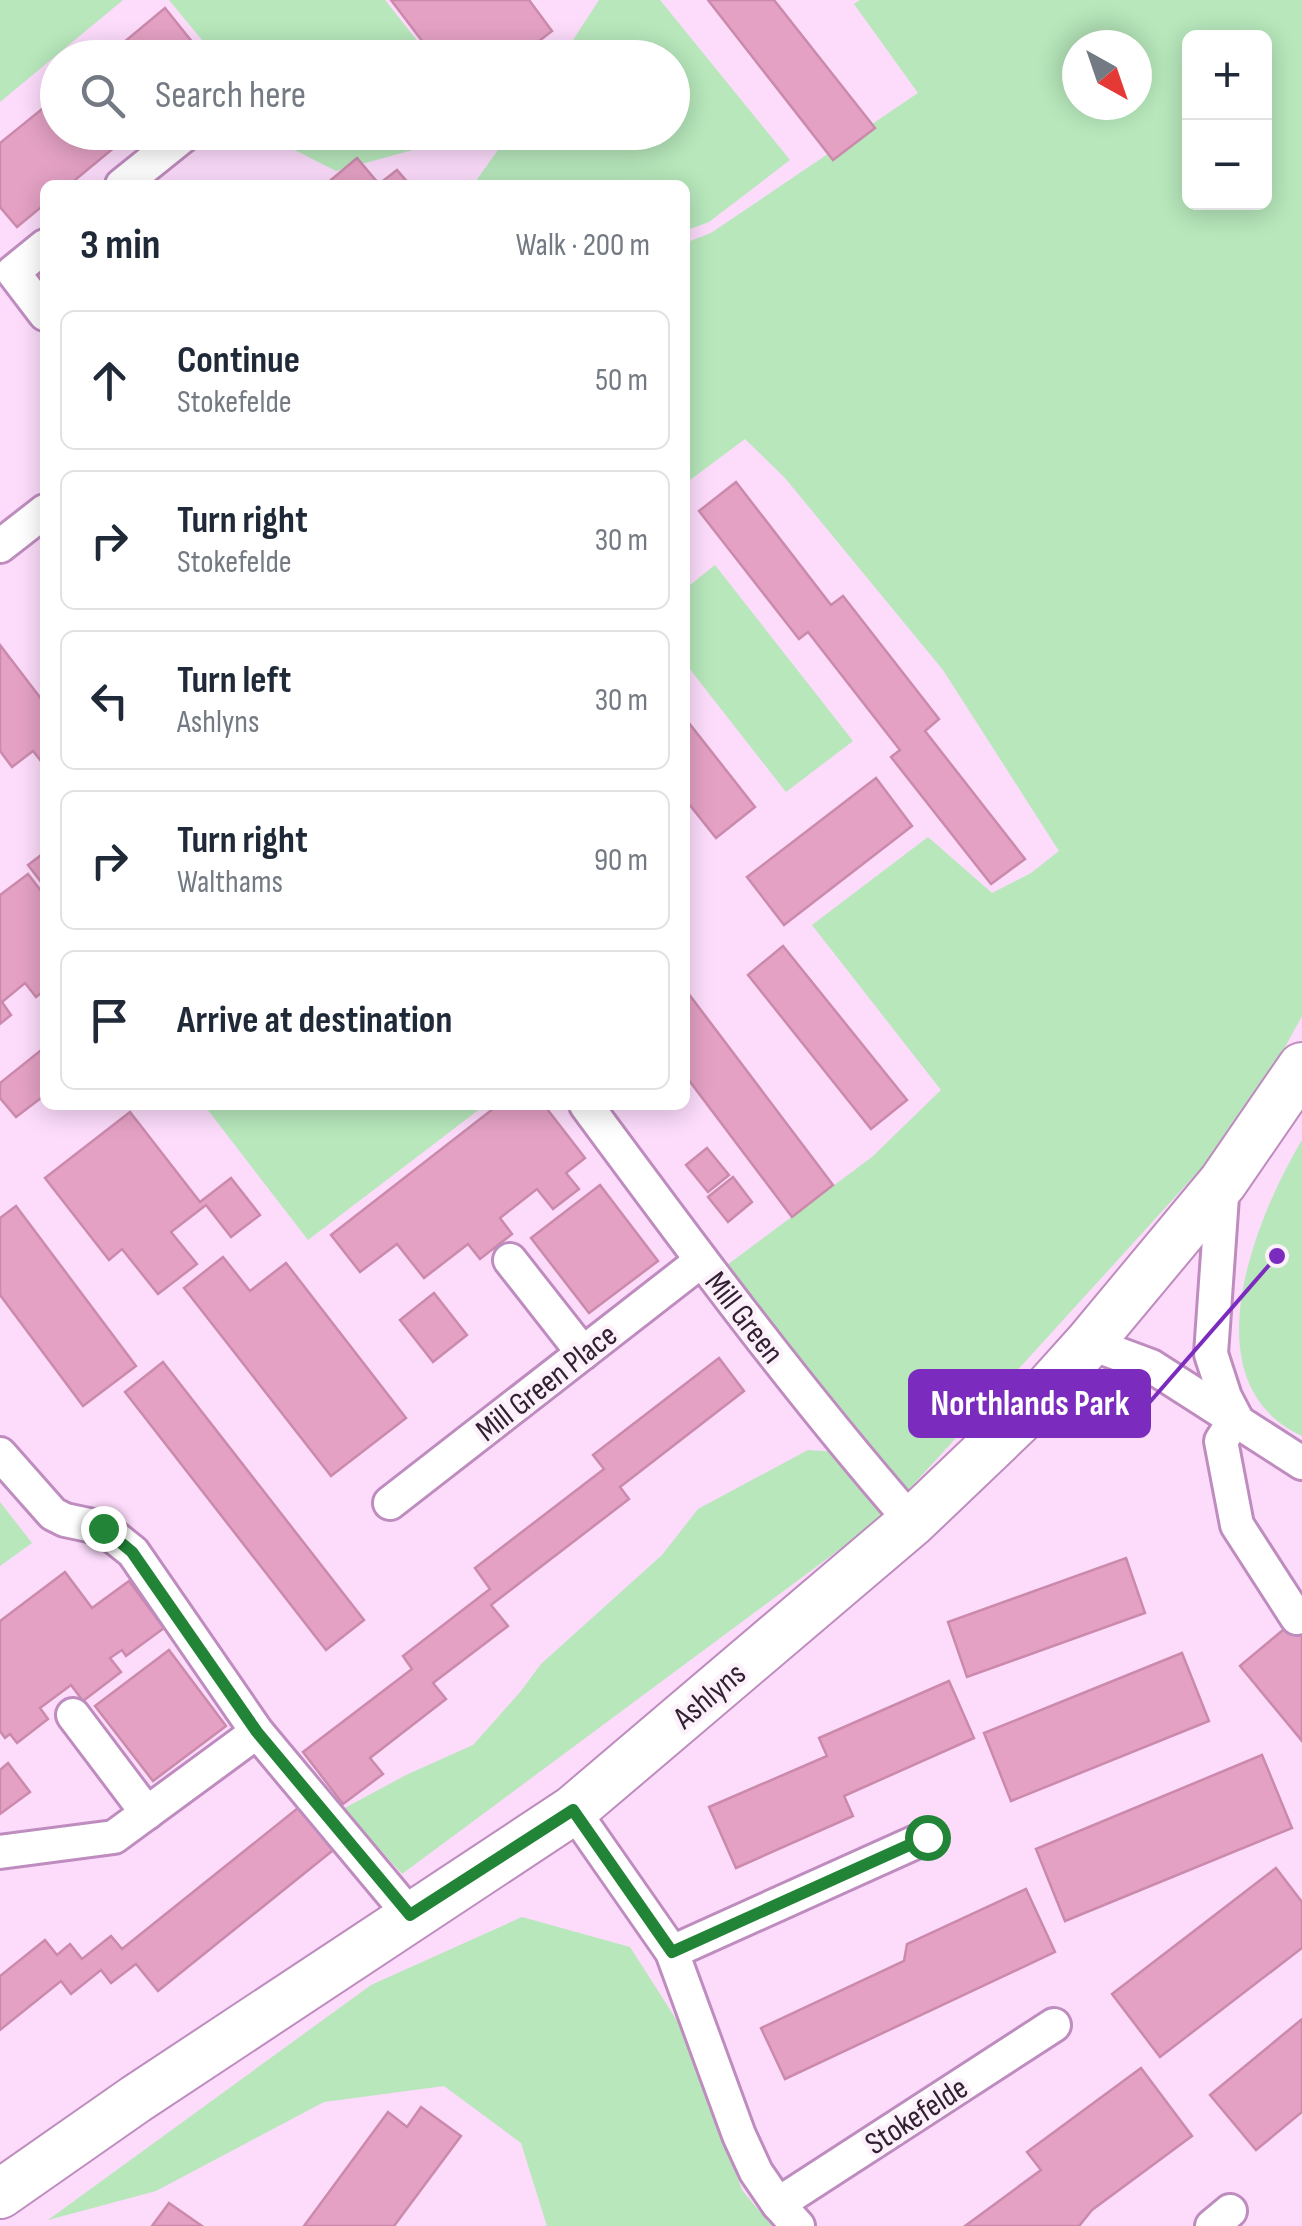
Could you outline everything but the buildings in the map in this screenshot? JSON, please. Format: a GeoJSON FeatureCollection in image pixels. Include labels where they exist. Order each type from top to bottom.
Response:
{"type":"FeatureCollection","features":[{"type":"Feature","properties":{"kind":"street"},"geometry":{"type":"LineString","coordinates":[[128,180],[166,150]]}},
{"type":"Feature","properties":{"kind":"street"},"geometry":{"type":"LineString","coordinates":[[40,250],[12,272],[40,308]]}},
{"type":"Feature","properties":{"kind":"street"},"geometry":{"type":"LineString","coordinates":[[0,546],[40,515]]}},
{"type":"Feature","properties":{"kind":"street","name":"Ashlyns"},"geometry":{"type":"LineString","coordinates":[[0,2194],[410,1915],[573,1810],[912,1522],[1025,1414],[1088,1343],[1223,1182],[1302,1066]]}},
{"type":"Feature","properties":{"kind":"street","name":"Mill Green"},"geometry":{"type":"LineString","coordinates":[[590,1110],[701,1261],[852,1453],[912,1522]]}},
{"type":"Feature","properties":{"kind":"street"},"geometry":{"type":"LineString","coordinates":[[1223,1182],[1212,1354],[1236,1418]]}},
{"type":"Feature","properties":{"kind":"street"},"geometry":{"type":"LineString","coordinates":[[510,1260],[583,1353]]}},
{"type":"Feature","properties":{"kind":"street","name":"Mill Green Place"},"geometry":{"type":"LineString","coordinates":[[390,1503],[701,1261]]}},
{"type":"Feature","properties":{"kind":"street"},"geometry":{"type":"LineString","coordinates":[[1088,1343],[1151,1366],[1302,1463]]}},
{"type":"Feature","properties":{"kind":"street"},"geometry":{"type":"LineString","coordinates":[[1236,1418],[1221,1441],[1237,1525],[1297,1618]]}},
{"type":"Feature","properties":{"kind":"street"},"geometry":{"type":"LineString","coordinates":[[0,1454],[46,1508],[65,1520],[103,1528],[132,1552],[257,1732],[410,1915]]}},
{"type":"Feature","properties":{"kind":"street"},"geometry":{"type":"LineString","coordinates":[[73,1714],[147,1813]]}},
{"type":"Feature","properties":{"kind":"street"},"geometry":{"type":"LineString","coordinates":[[0,1852],[114,1838],[257,1732]]}},
{"type":"Feature","properties":{"kind":"street","name":"Stokefelde"},"geometry":{"type":"LineString","coordinates":[[573,1810],[672,1952],[725,2102],[756,2172],[788,2215],[1054,2025]]}},
{"type":"Feature","properties":{"kind":"street"},"geometry":{"type":"LineString","coordinates":[[672,1952],[927,1837]]}},
{"type":"Feature","properties":{"kind":"green space"},"geometry":{"type":"Polygon","coordinates":[[[0,0],[123,0],[75,40],[40,40],[40,69],[0,102],[0,0]]]}},
{"type":"Feature","properties":{"kind":"green space"},"geometry":{"type":"Polygon","coordinates":[[[169,0],[385,0],[417,40],[202,40],[169,0]]]}},
{"type":"Feature","properties":{"kind":"green space"},"geometry":{"type":"Polygon","coordinates":[[[599,0],[660,0],[790,160],[709,222],[690,229],[690,180],[477,180],[498,150],[690,150],[690,40],[573,40],[599,0]]]}},
{"type":"Feature","properties":{"kind":"green space"},"geometry":{"type":"Polygon","coordinates":[[[860,0],[1302,0],[1302,1016],[1245,1120],[904,1495],[719,1271],[872,1157],[941,1090],[812,925],[928,837],[992,893],[1031,873],[1059,851],[943,670],[785,478],[745,439],[690,480],[690,241],[711,233],[918,93],[854,4],[860,0]]]}},
{"type":"Feature","properties":{"kind":"green space"},"geometry":{"type":"Polygon","coordinates":[[[295,150],[413,150],[336,171],[295,150]]]}},
{"type":"Feature","properties":{"kind":"green space"},"geometry":{"type":"Polygon","coordinates":[[[715,565],[853,741],[786,792],[690,669],[690,585],[715,565]]]}},
{"type":"Feature","properties":{"kind":"green space"},"geometry":{"type":"Polygon","coordinates":[[[208,1110],[478,1110],[308,1240],[208,1110]]]}},
{"type":"Feature","properties":{"kind":"green space"},"geometry":{"type":"Polygon","coordinates":[[[1302,1140],[1302,1436],[1267,1411],[1247,1378],[1239,1339],[1251,1254],[1266,1211],[1302,1140]]]}},
{"type":"Feature","properties":{"kind":"green space"},"geometry":{"type":"Polygon","coordinates":[[[808,1450],[852,1453],[882,1518],[402,1874],[343,1809],[473,1745],[541,1664],[662,1555],[698,1509],[808,1450]]]}},
{"type":"Feature","properties":{"kind":"green space"},"geometry":{"type":"Polygon","coordinates":[[[0,1502],[32,1543],[0,1566],[0,1502]]]}},
{"type":"Feature","properties":{"kind":"green space"},"geometry":{"type":"Polygon","coordinates":[[[522,1917],[630,1947],[692,2044],[742,2190],[772,2226],[547,2226],[521,2143],[444,2086],[324,2102],[156,2191],[48,2220],[371,1985],[522,1917]]]}},
{"type":"Feature","properties":{"kind":"place","name":"Northlands Park"},"geometry":{"type":"Point","coordinates":[1277,1256]}},
{"type":"Feature","properties":{"kind":"route"},"geometry":{"type":"LineString","coordinates":[[103,1528],[132,1552],[257,1732],[410,1915],[573,1810],[672,1952],[927,1837]]}}]}
